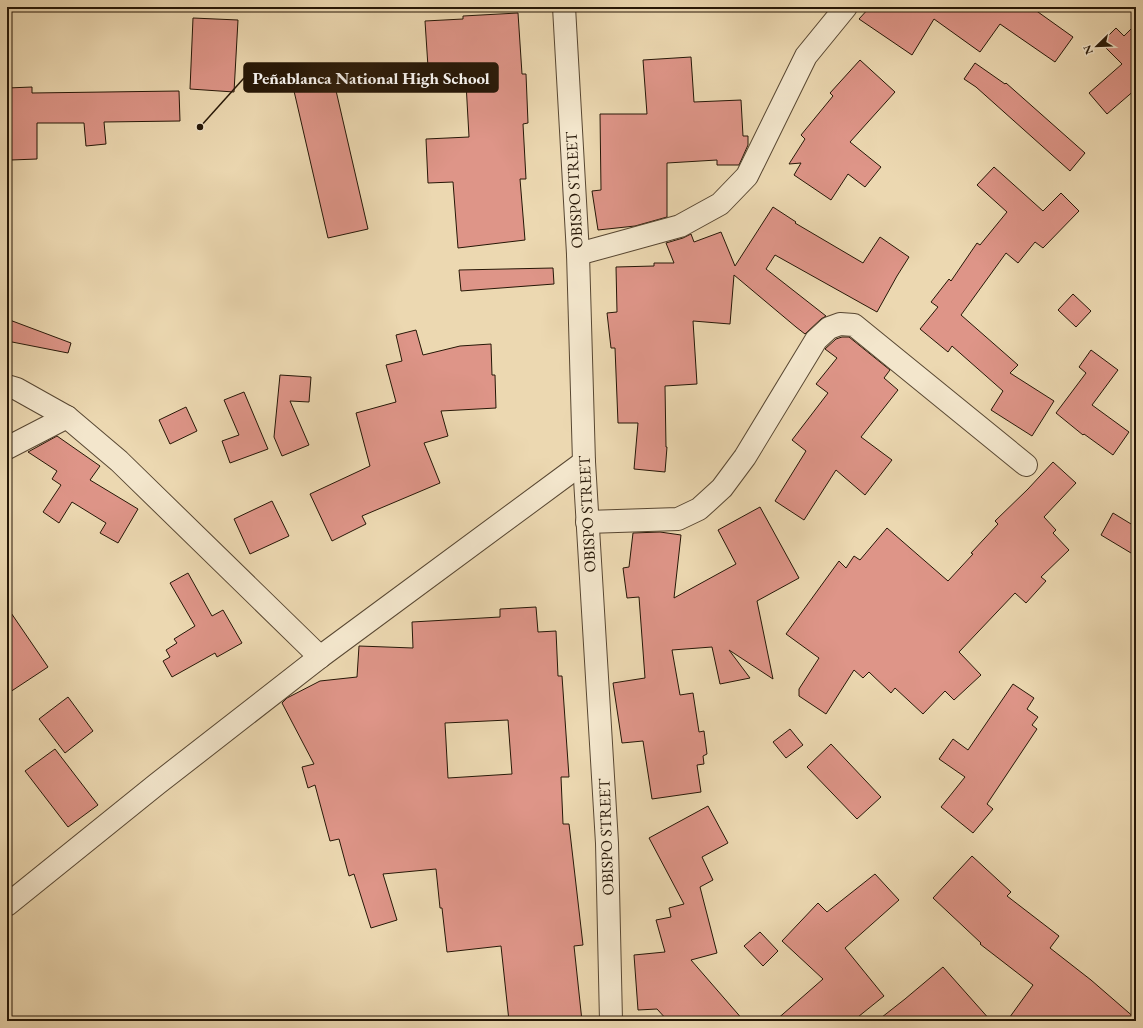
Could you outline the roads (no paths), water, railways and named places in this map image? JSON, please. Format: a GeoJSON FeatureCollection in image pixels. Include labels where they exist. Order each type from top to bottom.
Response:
{"type":"FeatureCollection","features":[{"type":"Feature","properties":{"kind":"street","name":"OBISPO STREET"},"geometry":{"type":"LineString","coordinates":[[564,7],[578,254],[587,522],[607,843],[611,1021]]}},
{"type":"Feature","properties":{"kind":"street"},"geometry":{"type":"LineString","coordinates":[[578,254],[680,226],[720,204],[747,176],[806,56],[846,7]]}},
{"type":"Feature","properties":{"kind":"street"},"geometry":{"type":"LineString","coordinates":[[587,522],[678,519],[699,509],[722,488],[745,457],[816,340],[829,328],[840,324],[854,325],[1026,465]]}},
{"type":"Feature","properties":{"kind":"street"},"geometry":{"type":"LineString","coordinates":[[7,386],[17,389],[67,418],[119,461],[320,658]]}},
{"type":"Feature","properties":{"kind":"street"},"geometry":{"type":"LineString","coordinates":[[7,448],[67,418]]}},
{"type":"Feature","properties":{"kind":"street"},"geometry":{"type":"LineString","coordinates":[[7,905],[157,784],[320,658],[584,462]]}},
{"type":"Feature","properties":{"kind":"place","name":"Peñablanca National High School"},"geometry":{"type":"Point","coordinates":[200,127]}}]}
